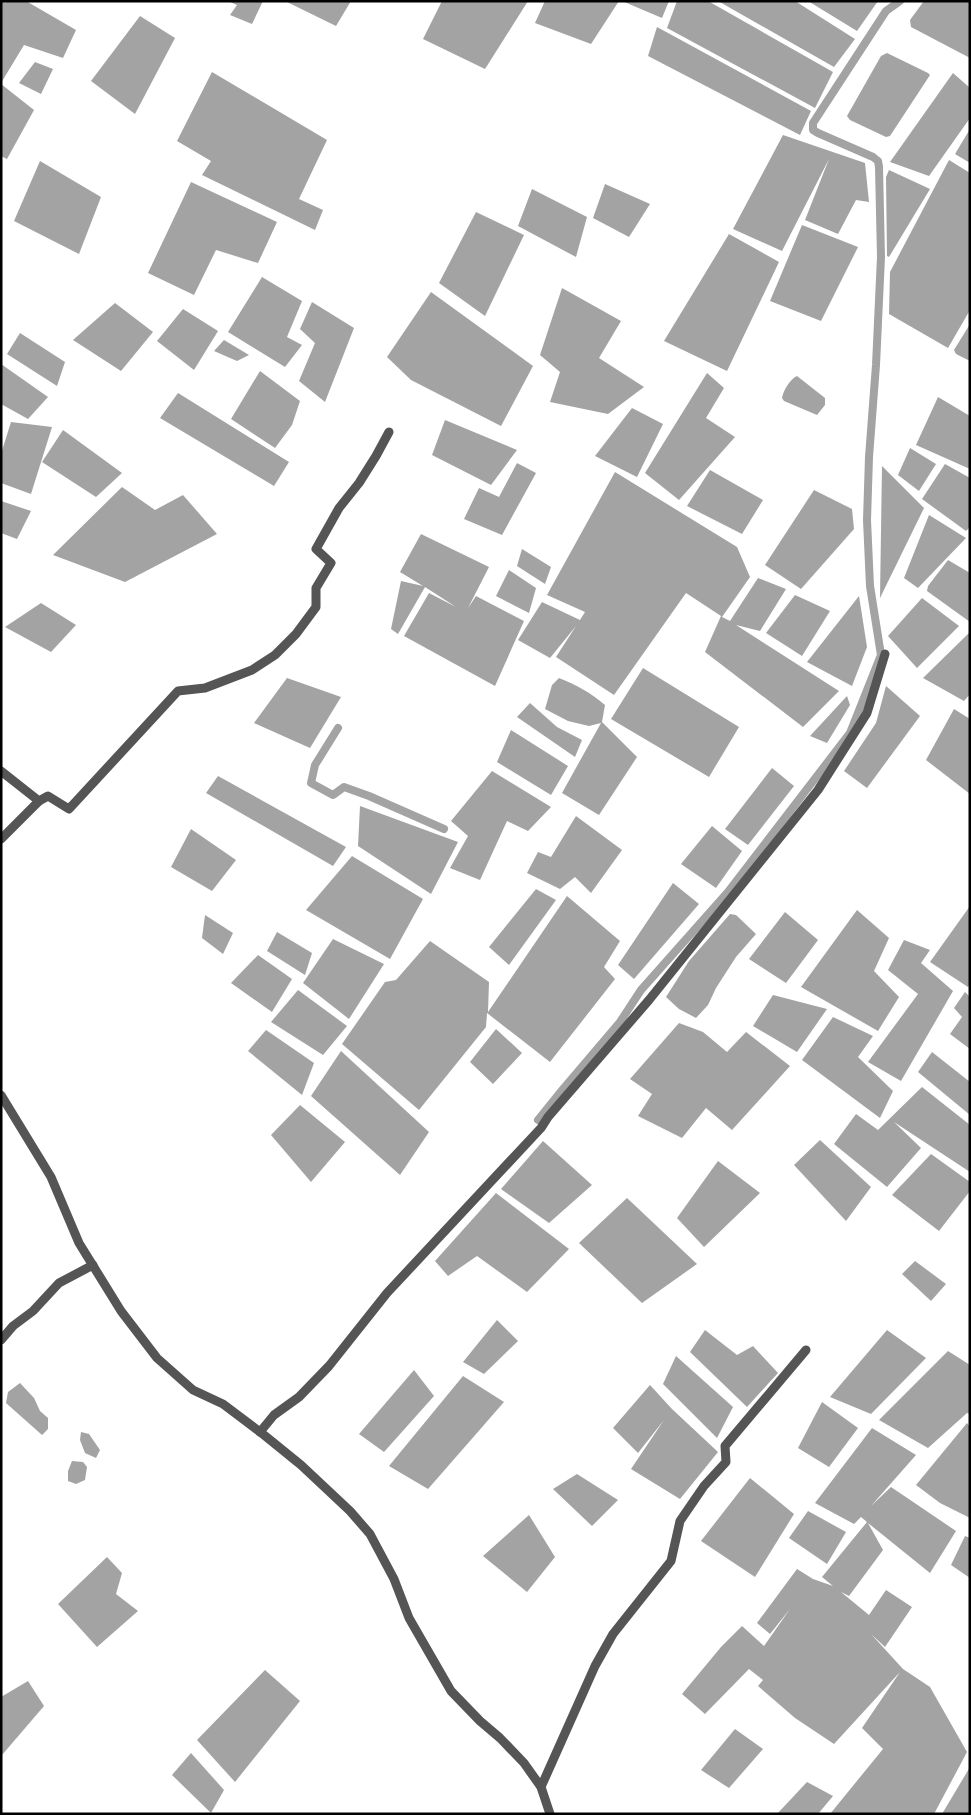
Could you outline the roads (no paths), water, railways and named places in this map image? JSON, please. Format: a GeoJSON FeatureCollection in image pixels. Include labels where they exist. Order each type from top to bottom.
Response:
{"type":"FeatureCollection","features":[{"type":"Feature","properties":{"kind":"street"},"geometry":{"type":"LineString","coordinates":[[1,839],[38,801],[48,796],[69,809],[178,690],[205,688],[252,670],[274,656],[296,634],[316,607],[316,588],[331,564],[316,549],[339,508],[359,483],[389,432]]}},
{"type":"Feature","properties":{"kind":"street"},"geometry":{"type":"LineString","coordinates":[[260,1432],[274,1415],[299,1397],[329,1366],[387,1293],[541,1128],[548,1117],[649,1000],[746,880],[818,790],[867,714],[885,654]]}},
{"type":"Feature","properties":{"kind":"street"},"geometry":{"type":"LineString","coordinates":[[1,772],[38,801]]}},
{"type":"Feature","properties":{"kind":"street"},"geometry":{"type":"LineString","coordinates":[[1,1095],[51,1177],[79,1243],[121,1311],[157,1358],[193,1390],[223,1404],[301,1465],[343,1504],[370,1534],[394,1580],[409,1618],[451,1690],[480,1721],[524,1762],[541,1787],[550,1814]]}},
{"type":"Feature","properties":{"kind":"street"},"geometry":{"type":"LineString","coordinates":[[1,1340],[13,1326],[33,1311],[59,1284],[93,1265]]}},
{"type":"Feature","properties":{"kind":"street"},"geometry":{"type":"LineString","coordinates":[[541,1787],[595,1666],[613,1634],[671,1561],[680,1521],[704,1486],[726,1462],[725,1446],[806,1350]]}},
{"type":"Feature","properties":{"kind":"waterway"},"geometry":{"type":"LineString","coordinates":[[538,1120],[620,1022],[641,990],[728,892],[850,733],[881,655],[870,586],[867,520],[881,257],[879,167],[878,161],[873,157],[813,130],[813,123],[886,11],[900,1]]}},
{"type":"Feature","properties":{"kind":"waterway"},"geometry":{"type":"LineString","coordinates":[[338,728],[315,765],[311,783],[333,795],[344,787],[444,829]]}}]}
